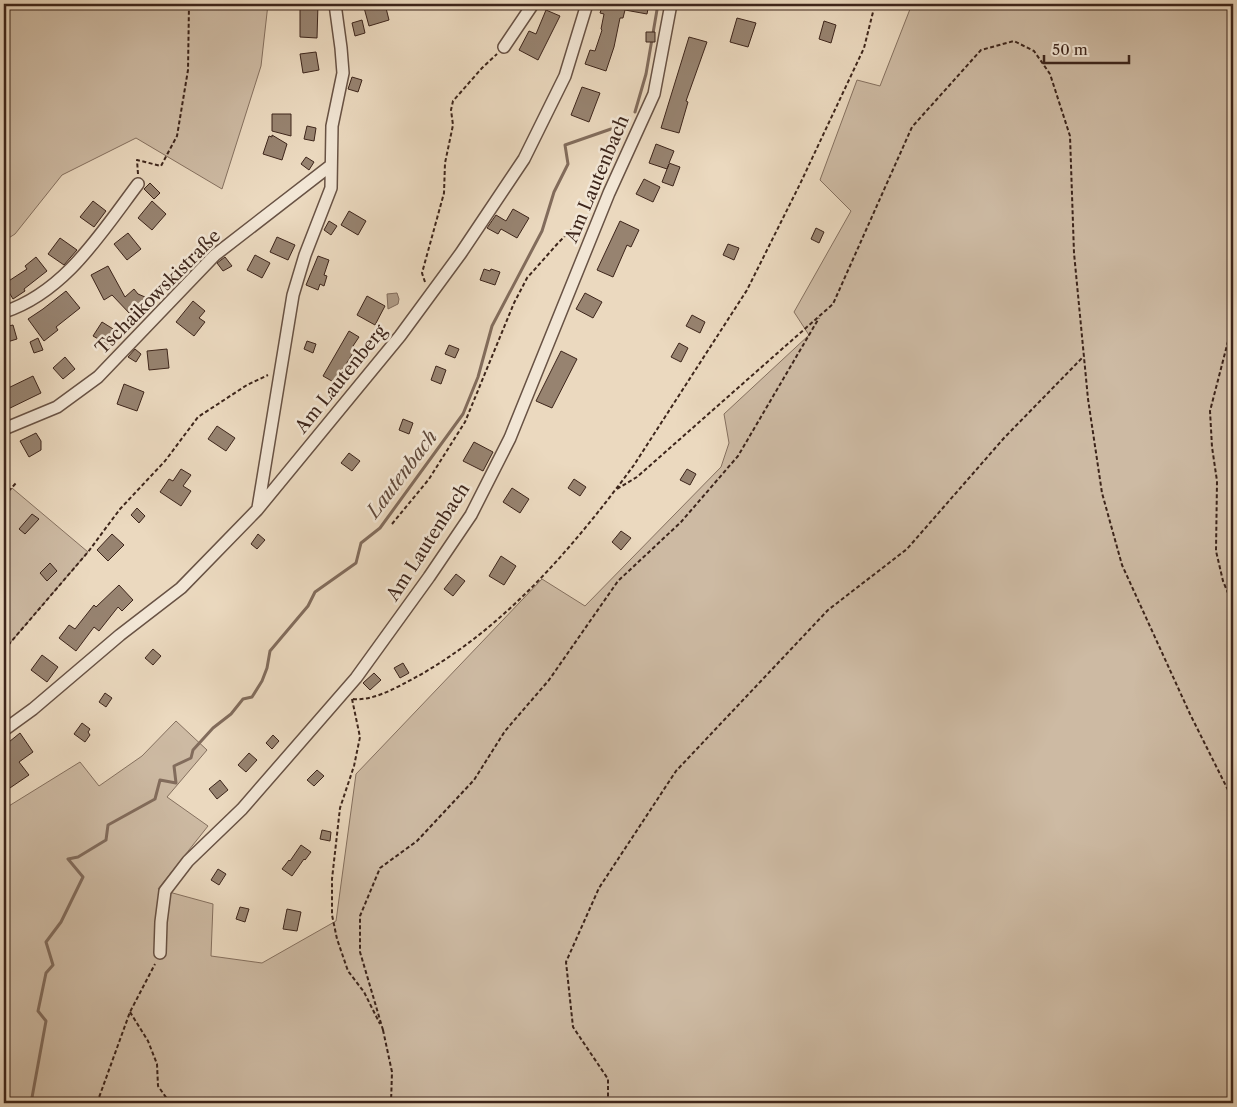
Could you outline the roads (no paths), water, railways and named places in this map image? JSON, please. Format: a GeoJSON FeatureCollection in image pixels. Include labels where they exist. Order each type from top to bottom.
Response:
{"type":"FeatureCollection","features":[{"type":"Feature","properties":{"kind":"street"},"geometry":{"type":"LineString","coordinates":[[258,510],[293,296],[305,255],[331,188],[332,126],[342,73],[336,4]]}},
{"type":"Feature","properties":{"kind":"street"},"geometry":{"type":"LineString","coordinates":[[504,47],[534,4]]}},
{"type":"Feature","properties":{"kind":"street","name":"Am Lautenberg"},"geometry":{"type":"LineString","coordinates":[[4,730],[33,709],[120,635],[180,588],[258,510],[400,336],[461,253],[524,159],[565,76],[587,4]]}},
{"type":"Feature","properties":{"kind":"street","name":"Am Lautenbach"},"geometry":{"type":"LineString","coordinates":[[160,953],[165,891],[188,862],[242,809],[348,695],[356,678],[471,515],[510,438],[608,193],[654,94],[671,4]]}},
{"type":"Feature","properties":{"kind":"street","name":"Tschaikowskistraße"},"geometry":{"type":"LineString","coordinates":[[4,429],[57,407],[98,377],[215,255],[330,166]]}},
{"type":"Feature","properties":{"kind":"street"},"geometry":{"type":"LineString","coordinates":[[4,312],[34,298],[70,271],[92,246],[138,184]]}},
{"type":"Feature","properties":{"kind":"waterway","name":"Lautenbach"},"geometry":{"type":"LineString","coordinates":[[635,112],[646,74],[658,4]]}},
{"type":"Feature","properties":{"kind":"waterway","name":"Lautenbach"},"geometry":{"type":"LineString","coordinates":[[31,1103],[46,1021],[38,1011],[46,973],[53,965],[46,942],[61,922],[83,877],[68,859],[78,857],[106,840],[108,825],[155,799],[160,780],[176,783],[174,766],[191,758],[193,750],[213,728],[231,714],[243,699],[252,697],[262,681],[270,651],[308,606],[315,592],[356,563],[361,543],[380,528],[463,414],[478,377],[492,326],[542,231],[554,192],[568,164],[565,145],[611,129]]}}]}
